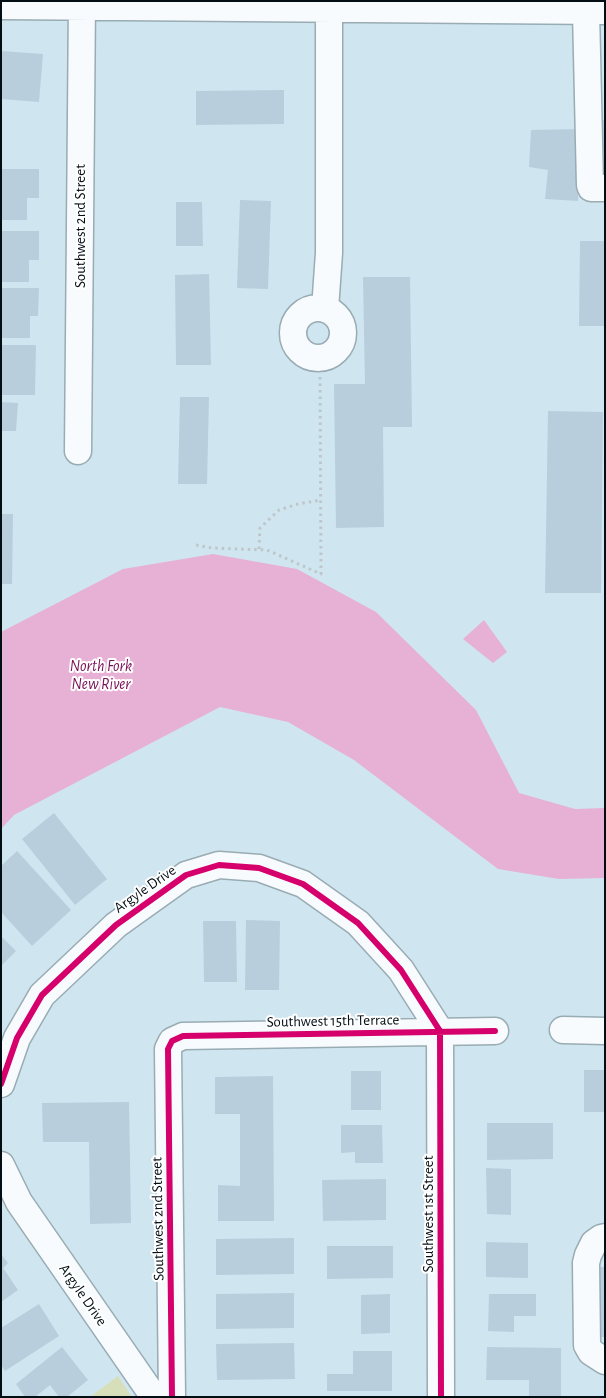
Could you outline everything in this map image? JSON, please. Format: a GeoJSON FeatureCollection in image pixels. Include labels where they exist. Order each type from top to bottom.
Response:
{"type":"FeatureCollection","features":[{"type":"Feature","properties":{"kind":"street"},"geometry":{"type":"LineString","coordinates":[[1,6],[82,4],[329,8],[591,8],[596,92],[590,185],[591,188],[605,188]]}},
{"type":"Feature","properties":{"kind":"street","name":"Southwest 2nd Street"},"geometry":{"type":"LineString","coordinates":[[78,451],[82,4]]}},
{"type":"Feature","properties":{"kind":"street"},"geometry":{"type":"LineString","coordinates":[[324,309],[329,253],[329,8]]}},
{"type":"Feature","properties":{"kind":"street","name":"Argyle Drive"},"geometry":{"type":"LineString","coordinates":[[1,1084],[16,1038],[42,995],[116,925],[186,874],[219,866],[259,868],[304,884],[358,923],[401,970],[440,1031]]}},
{"type":"Feature","properties":{"kind":"street"},"geometry":{"type":"LineString","coordinates":[[563,1030],[605,1031]]}},
{"type":"Feature","properties":{"kind":"street","name":"Southwest 1st Street"},"geometry":{"type":"LineString","coordinates":[[440,1031],[440,1397]]}},
{"type":"Feature","properties":{"kind":"street","name":"Southwest 15th Terrace"},"geometry":{"type":"LineString","coordinates":[[172,1041],[183,1036],[495,1031]]}},
{"type":"Feature","properties":{"kind":"street","name":"Southwest 2nd Street"},"geometry":{"type":"LineString","coordinates":[[172,1041],[168,1049],[172,1397]]}},
{"type":"Feature","properties":{"kind":"street","name":"Argyle Drive"},"geometry":{"type":"LineString","coordinates":[[1,1165],[18,1202],[154,1397]]}},
{"type":"Feature","properties":{"kind":"street"},"geometry":{"type":"LineString","coordinates":[[605,1237],[600,1238],[594,1243],[586,1264],[587,1345],[591,1352],[605,1361]]}},
{"type":"Feature","properties":{"kind":"path"},"geometry":{"type":"LineString","coordinates":[[196,545],[212,548],[267,550],[321,574],[320,374]]}},
{"type":"Feature","properties":{"kind":"path"},"geometry":{"type":"LineString","coordinates":[[259,549],[260,528],[279,510],[320,500]]}},
{"type":"Feature","properties":{"kind":"green space"},"geometry":{"type":"Polygon","coordinates":[[[118,1376],[132,1397],[90,1397],[118,1376]]]}},
{"type":"Feature","properties":{"kind":"water","name":"North Fork New River"},"geometry":{"type":"Polygon","coordinates":[[[213,554],[297,569],[376,612],[476,710],[519,793],[575,809],[605,808],[605,878],[559,879],[498,869],[354,760],[288,722],[220,707],[14,815],[1,829],[1,632],[123,569],[213,554]]]}},
{"type":"Feature","properties":{"kind":"water"},"geometry":{"type":"Polygon","coordinates":[[[484,620],[507,652],[493,663],[463,639],[484,620]]]}},
{"type":"Feature","properties":{"kind":"building"},"geometry":{"type":"Polygon","coordinates":[[[1,51],[43,54],[39,102],[1,99],[1,51]]]}},
{"type":"Feature","properties":{"kind":"building"},"geometry":{"type":"Polygon","coordinates":[[[284,90],[284,124],[196,125],[196,91],[284,90]]]}},
{"type":"Feature","properties":{"kind":"building"},"geometry":{"type":"Polygon","coordinates":[[[595,120],[605,120],[605,152],[595,152],[595,120]]]}},
{"type":"Feature","properties":{"kind":"building"},"geometry":{"type":"Polygon","coordinates":[[[580,129],[578,201],[545,199],[548,170],[529,167],[531,130],[580,129]]]}},
{"type":"Feature","properties":{"kind":"building"},"geometry":{"type":"Polygon","coordinates":[[[1,169],[39,169],[39,198],[27,198],[27,220],[1,220],[1,169]]]}},
{"type":"Feature","properties":{"kind":"building"},"geometry":{"type":"Polygon","coordinates":[[[240,200],[271,201],[268,289],[237,288],[240,200]]]}},
{"type":"Feature","properties":{"kind":"building"},"geometry":{"type":"Polygon","coordinates":[[[176,202],[202,202],[203,246],[176,246],[176,202]]]}},
{"type":"Feature","properties":{"kind":"building"},"geometry":{"type":"Polygon","coordinates":[[[1,231],[39,231],[39,260],[29,260],[29,282],[1,282],[1,231]]]}},
{"type":"Feature","properties":{"kind":"building"},"geometry":{"type":"Polygon","coordinates":[[[580,241],[605,241],[605,326],[579,326],[580,241]]]}},
{"type":"Feature","properties":{"kind":"building"},"geometry":{"type":"Polygon","coordinates":[[[209,274],[211,365],[176,365],[175,275],[209,274]]]}},
{"type":"Feature","properties":{"kind":"building"},"geometry":{"type":"Polygon","coordinates":[[[363,277],[410,277],[412,427],[383,427],[384,527],[336,528],[334,384],[365,384],[363,277]]]}},
{"type":"Feature","properties":{"kind":"building"},"geometry":{"type":"Polygon","coordinates":[[[1,288],[39,288],[38,316],[30,316],[30,338],[1,338],[1,288]]]}},
{"type":"Feature","properties":{"kind":"building"},"geometry":{"type":"Polygon","coordinates":[[[1,345],[36,345],[35,395],[1,395],[1,345]]]}},
{"type":"Feature","properties":{"kind":"building"},"geometry":{"type":"Polygon","coordinates":[[[180,397],[209,397],[207,484],[178,484],[180,397]]]}},
{"type":"Feature","properties":{"kind":"building"},"geometry":{"type":"Polygon","coordinates":[[[1,402],[18,403],[16,431],[1,431],[1,402]]]}},
{"type":"Feature","properties":{"kind":"building"},"geometry":{"type":"Polygon","coordinates":[[[548,411],[603,412],[601,593],[545,593],[548,411]]]}},
{"type":"Feature","properties":{"kind":"building"},"geometry":{"type":"Polygon","coordinates":[[[1,514],[13,514],[12,584],[1,584],[1,514]]]}},
{"type":"Feature","properties":{"kind":"building"},"geometry":{"type":"Polygon","coordinates":[[[54,813],[107,879],[75,905],[22,839],[54,813]]]}},
{"type":"Feature","properties":{"kind":"building"},"geometry":{"type":"Polygon","coordinates":[[[17,851],[71,910],[32,946],[1,912],[1,866],[17,851]]]}},
{"type":"Feature","properties":{"kind":"building"},"geometry":{"type":"Polygon","coordinates":[[[246,920],[280,921],[279,990],[245,990],[246,920]]]}},
{"type":"Feature","properties":{"kind":"building"},"geometry":{"type":"Polygon","coordinates":[[[203,921],[236,921],[237,982],[204,982],[203,921]]]}},
{"type":"Feature","properties":{"kind":"building"},"geometry":{"type":"Polygon","coordinates":[[[1,936],[16,951],[1,966],[1,936]]]}},
{"type":"Feature","properties":{"kind":"building"},"geometry":{"type":"Polygon","coordinates":[[[584,1070],[605,1070],[605,1112],[584,1112],[584,1070]]]}},
{"type":"Feature","properties":{"kind":"building"},"geometry":{"type":"Polygon","coordinates":[[[351,1071],[381,1071],[381,1110],[351,1110],[351,1071]]]}},
{"type":"Feature","properties":{"kind":"building"},"geometry":{"type":"Polygon","coordinates":[[[273,1076],[274,1221],[218,1221],[218,1185],[240,1186],[240,1114],[215,1114],[215,1077],[273,1076]]]}},
{"type":"Feature","properties":{"kind":"building"},"geometry":{"type":"Polygon","coordinates":[[[129,1102],[131,1223],[90,1224],[89,1142],[43,1142],[42,1103],[129,1102]]]}},
{"type":"Feature","properties":{"kind":"building"},"geometry":{"type":"Polygon","coordinates":[[[487,1123],[553,1123],[553,1159],[487,1160],[487,1123]]]}},
{"type":"Feature","properties":{"kind":"building"},"geometry":{"type":"Polygon","coordinates":[[[341,1125],[382,1125],[383,1163],[355,1163],[355,1152],[341,1153],[341,1125]]]}},
{"type":"Feature","properties":{"kind":"building"},"geometry":{"type":"Polygon","coordinates":[[[486,1168],[511,1169],[511,1215],[487,1214],[486,1168]]]}},
{"type":"Feature","properties":{"kind":"building"},"geometry":{"type":"Polygon","coordinates":[[[386,1179],[386,1220],[323,1221],[322,1180],[386,1179]]]}},
{"type":"Feature","properties":{"kind":"building"},"geometry":{"type":"Polygon","coordinates":[[[294,1238],[294,1274],[216,1275],[216,1239],[294,1238]]]}},
{"type":"Feature","properties":{"kind":"building"},"geometry":{"type":"Polygon","coordinates":[[[486,1242],[528,1243],[528,1278],[486,1277],[486,1242]]]}},
{"type":"Feature","properties":{"kind":"building"},"geometry":{"type":"Polygon","coordinates":[[[327,1246],[393,1246],[393,1278],[327,1279],[327,1246]]]}},
{"type":"Feature","properties":{"kind":"building"},"geometry":{"type":"Polygon","coordinates":[[[1,1254],[8,1263],[3,1268],[18,1290],[1,1302],[1,1254]]]}},
{"type":"Feature","properties":{"kind":"building"},"geometry":{"type":"Polygon","coordinates":[[[600,1267],[605,1267],[605,1337],[600,1337],[600,1267]]]}},
{"type":"Feature","properties":{"kind":"building"},"geometry":{"type":"Polygon","coordinates":[[[294,1293],[294,1328],[216,1329],[216,1294],[294,1293]]]}},
{"type":"Feature","properties":{"kind":"building"},"geometry":{"type":"Polygon","coordinates":[[[390,1294],[390,1333],[361,1334],[361,1295],[390,1294]]]}},
{"type":"Feature","properties":{"kind":"building"},"geometry":{"type":"Polygon","coordinates":[[[489,1294],[536,1294],[536,1316],[514,1316],[514,1332],[488,1331],[489,1294]]]}},
{"type":"Feature","properties":{"kind":"building"},"geometry":{"type":"Polygon","coordinates":[[[39,1304],[59,1336],[5,1371],[1,1365],[1,1328],[39,1304]]]}},
{"type":"Feature","properties":{"kind":"building"},"geometry":{"type":"Polygon","coordinates":[[[294,1343],[295,1379],[217,1380],[216,1344],[294,1343]]]}},
{"type":"Feature","properties":{"kind":"building"},"geometry":{"type":"Polygon","coordinates":[[[62,1347],[88,1380],[67,1397],[59,1397],[50,1385],[35,1397],[25,1397],[16,1384],[62,1347]]]}},
{"type":"Feature","properties":{"kind":"building"},"geometry":{"type":"Polygon","coordinates":[[[487,1347],[561,1348],[561,1397],[529,1397],[529,1380],[486,1380],[487,1347]]]}},
{"type":"Feature","properties":{"kind":"building"},"geometry":{"type":"Polygon","coordinates":[[[353,1351],[392,1351],[392,1391],[327,1391],[327,1374],[353,1374],[353,1351]]]}},
{"type":"Feature","properties":{"kind":"cycle path"},"geometry":{"type":"LineString","coordinates":[[1,1084],[17,1038],[42,995],[116,925],[186,875],[219,865],[259,868],[303,884],[358,923],[401,970],[440,1031],[441,1397]]}},
{"type":"Feature","properties":{"kind":"cycle path"},"geometry":{"type":"LineString","coordinates":[[172,1397],[168,1049],[172,1041],[183,1036],[495,1031]]}}]}
